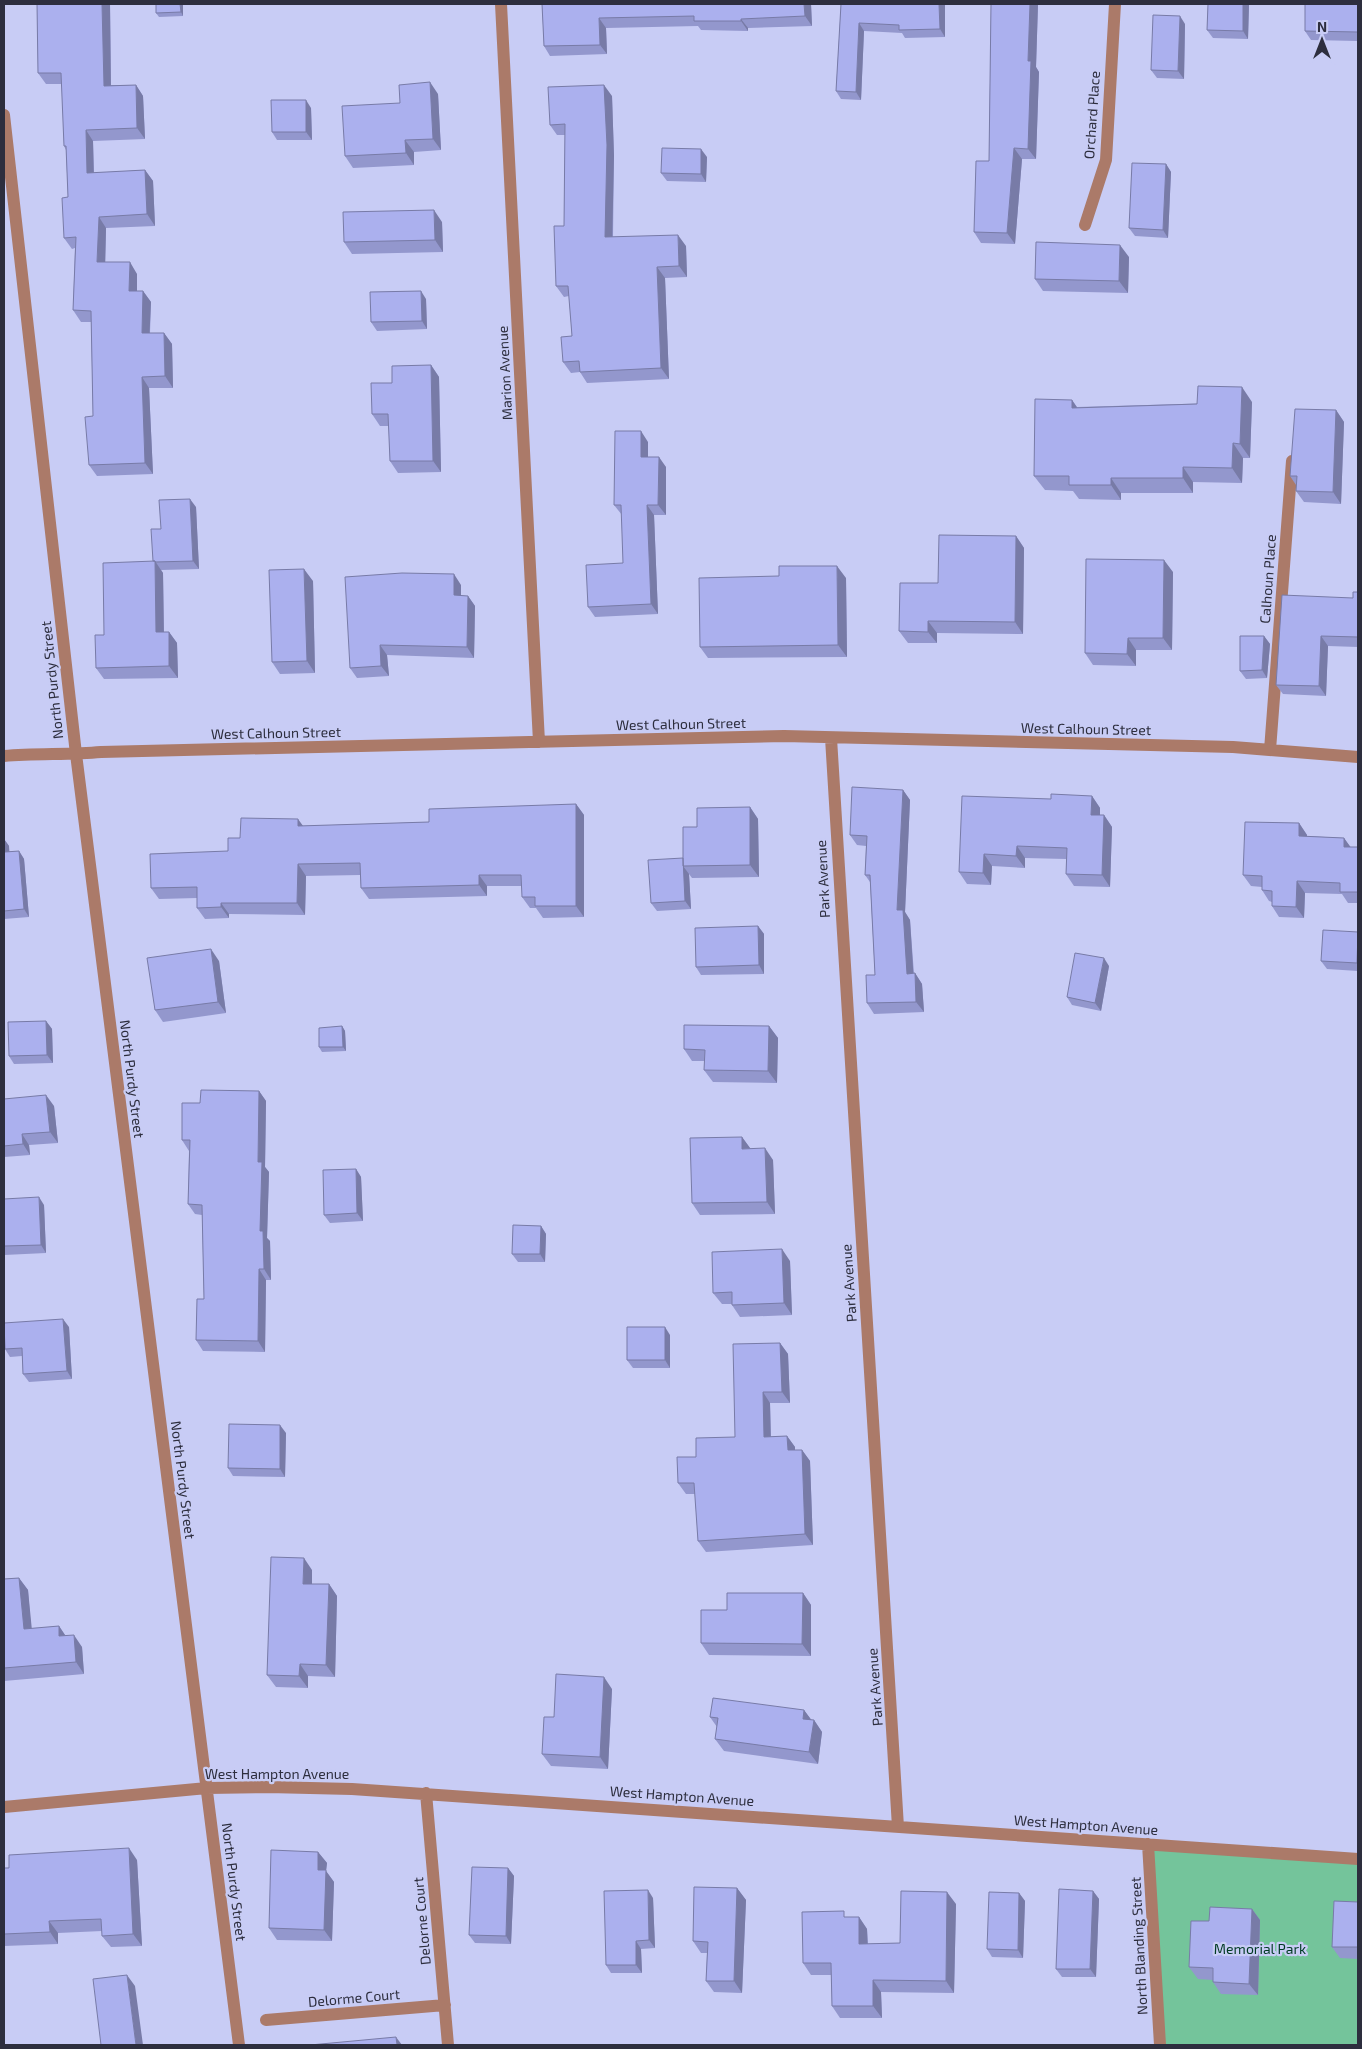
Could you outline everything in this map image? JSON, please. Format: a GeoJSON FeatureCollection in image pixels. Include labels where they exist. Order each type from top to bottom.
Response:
{"type":"FeatureCollection","features":[{"type":"Feature","properties":{"kind":"street","name":"Marion Avenue"},"geometry":{"type":"LineString","coordinates":[[501,4],[539,742]]}},
{"type":"Feature","properties":{"kind":"street","name":"Orchard Place"},"geometry":{"type":"LineString","coordinates":[[1085,225],[1106,160],[1114,4]]}},
{"type":"Feature","properties":{"kind":"street","name":"North Purdy Street"},"geometry":{"type":"LineString","coordinates":[[4,115],[76,754],[240,2045]]}},
{"type":"Feature","properties":{"kind":"street","name":"Calhoun Place"},"geometry":{"type":"LineString","coordinates":[[1270,750],[1293,451]]}},
{"type":"Feature","properties":{"kind":"street","name":"West Calhoun Street"},"geometry":{"type":"LineString","coordinates":[[4,756],[43,753],[76,754],[774,737],[1233,747],[1358,757]]}},
{"type":"Feature","properties":{"kind":"street","name":"Park Avenue"},"geometry":{"type":"LineString","coordinates":[[831,738],[898,1826]]}},
{"type":"Feature","properties":{"kind":"street","name":"West Hampton Avenue"},"geometry":{"type":"LineString","coordinates":[[4,1807],[207,1788],[268,1787],[426,1793],[1358,1859]]}},
{"type":"Feature","properties":{"kind":"street","name":"Delorne Court"},"geometry":{"type":"LineString","coordinates":[[426,1793],[448,2045]]}},
{"type":"Feature","properties":{"kind":"street","name":"North Blanding Street"},"geometry":{"type":"LineString","coordinates":[[1148,1844],[1160,2045]]}},
{"type":"Feature","properties":{"kind":"street","name":"Delorme Court"},"geometry":{"type":"LineString","coordinates":[[266,2020],[445,2005]]}},
{"type":"Feature","properties":{"kind":"green space","name":"Memorial Park"},"geometry":{"type":"Polygon","coordinates":[[[1148,1844],[1358,1859],[1358,2045],[1160,2045],[1148,1844]]]}},
{"type":"Feature","properties":{"kind":"building"},"geometry":{"type":"Polygon","coordinates":[[[37,4],[102,4],[104,86],[136,85],[137,128],[86,130],[87,173],[145,170],[147,214],[99,217],[97,262],[130,262],[129,291],[143,291],[142,333],[164,333],[165,376],[142,377],[145,463],[89,465],[85,417],[93,416],[91,311],[73,310],[76,237],[64,238],[62,198],[68,197],[61,73],[38,73],[37,4]]]}},
{"type":"Feature","properties":{"kind":"building"},"geometry":{"type":"Polygon","coordinates":[[[156,4],[180,4],[181,12],[156,13],[156,4]]]}},
{"type":"Feature","properties":{"kind":"building"},"geometry":{"type":"Polygon","coordinates":[[[542,4],[804,4],[805,16],[741,19],[741,21],[694,21],[694,16],[599,18],[600,45],[544,46],[542,4]]]}},
{"type":"Feature","properties":{"kind":"building"},"geometry":{"type":"Polygon","coordinates":[[[841,4],[939,4],[940,29],[899,30],[899,25],[859,23],[856,92],[836,91],[841,4]]]}},
{"type":"Feature","properties":{"kind":"building"},"geometry":{"type":"Polygon","coordinates":[[[991,4],[1030,4],[1028,61],[1031,61],[1028,149],[1014,148],[1007,233],[974,232],[976,161],[989,161],[991,4]]]}},
{"type":"Feature","properties":{"kind":"building"},"geometry":{"type":"Polygon","coordinates":[[[1208,4],[1243,4],[1243,31],[1207,30],[1208,4]]]}},
{"type":"Feature","properties":{"kind":"building"},"geometry":{"type":"Polygon","coordinates":[[[1305,4],[1358,4],[1358,32],[1305,31],[1305,4]]]}},
{"type":"Feature","properties":{"kind":"building"},"geometry":{"type":"Polygon","coordinates":[[[1153,15],[1180,16],[1178,71],[1151,70],[1153,15]]]}},
{"type":"Feature","properties":{"kind":"building"},"geometry":{"type":"Polygon","coordinates":[[[430,82],[433,139],[405,140],[406,153],[345,156],[342,106],[400,103],[399,85],[430,82]]]}},
{"type":"Feature","properties":{"kind":"building"},"geometry":{"type":"Polygon","coordinates":[[[604,85],[607,145],[605,237],[678,235],[679,266],[657,267],[661,368],[580,372],[579,361],[563,362],[561,337],[572,336],[568,286],[556,286],[554,226],[564,226],[565,124],[550,125],[548,87],[604,85]]]}},
{"type":"Feature","properties":{"kind":"building"},"geometry":{"type":"Polygon","coordinates":[[[271,100],[306,100],[306,132],[272,132],[271,100]]]}},
{"type":"Feature","properties":{"kind":"building"},"geometry":{"type":"Polygon","coordinates":[[[662,148],[701,149],[701,174],[661,173],[662,148]]]}},
{"type":"Feature","properties":{"kind":"building"},"geometry":{"type":"Polygon","coordinates":[[[1132,163],[1166,164],[1163,230],[1129,228],[1132,163]]]}},
{"type":"Feature","properties":{"kind":"building"},"geometry":{"type":"Polygon","coordinates":[[[434,210],[435,240],[344,242],[343,212],[434,210]]]}},
{"type":"Feature","properties":{"kind":"building"},"geometry":{"type":"Polygon","coordinates":[[[1036,242],[1120,245],[1119,281],[1035,279],[1036,242]]]}},
{"type":"Feature","properties":{"kind":"building"},"geometry":{"type":"Polygon","coordinates":[[[421,291],[422,321],[371,322],[370,292],[421,291]]]}},
{"type":"Feature","properties":{"kind":"building"},"geometry":{"type":"Polygon","coordinates":[[[431,365],[433,461],[390,461],[388,414],[372,414],[371,383],[392,383],[392,366],[431,365]]]}},
{"type":"Feature","properties":{"kind":"building"},"geometry":{"type":"Polygon","coordinates":[[[1198,386],[1242,387],[1240,444],[1233,443],[1232,468],[1183,467],[1183,478],[1111,478],[1111,485],[1069,485],[1069,476],[1034,476],[1035,399],[1072,400],[1072,408],[1197,404],[1198,386]]]}},
{"type":"Feature","properties":{"kind":"building"},"geometry":{"type":"Polygon","coordinates":[[[1295,409],[1336,410],[1333,492],[1296,491],[1297,476],[1290,476],[1295,409]]]}},
{"type":"Feature","properties":{"kind":"building"},"geometry":{"type":"Polygon","coordinates":[[[615,431],[641,431],[641,457],[659,457],[658,505],[647,505],[651,604],[588,607],[586,565],[623,563],[621,505],[614,505],[615,431]]]}},
{"type":"Feature","properties":{"kind":"building"},"geometry":{"type":"Polygon","coordinates":[[[190,499],[193,561],[153,561],[151,529],[161,529],[159,500],[190,499]]]}},
{"type":"Feature","properties":{"kind":"building"},"geometry":{"type":"Polygon","coordinates":[[[939,535],[1016,536],[1015,622],[928,621],[928,632],[899,631],[900,583],[938,583],[939,535]]]}},
{"type":"Feature","properties":{"kind":"building"},"geometry":{"type":"Polygon","coordinates":[[[1086,559],[1164,560],[1163,638],[1128,638],[1127,654],[1085,653],[1086,559]]]}},
{"type":"Feature","properties":{"kind":"building"},"geometry":{"type":"Polygon","coordinates":[[[155,561],[156,632],[169,632],[169,666],[96,668],[95,635],[104,635],[103,563],[155,561]]]}},
{"type":"Feature","properties":{"kind":"building"},"geometry":{"type":"Polygon","coordinates":[[[779,566],[837,566],[838,645],[700,647],[699,578],[779,576],[779,566]]]}},
{"type":"Feature","properties":{"kind":"building"},"geometry":{"type":"Polygon","coordinates":[[[304,569],[307,661],[272,662],[269,570],[304,569]]]}},
{"type":"Feature","properties":{"kind":"building"},"geometry":{"type":"Polygon","coordinates":[[[402,573],[454,574],[454,595],[468,596],[467,647],[380,645],[381,666],[350,668],[345,577],[402,573]]]}},
{"type":"Feature","properties":{"kind":"building"},"geometry":{"type":"Polygon","coordinates":[[[1353,592],[1358,592],[1358,637],[1321,636],[1319,686],[1276,685],[1282,595],[1353,598],[1353,592]]]}},
{"type":"Feature","properties":{"kind":"building"},"geometry":{"type":"Polygon","coordinates":[[[1240,636],[1264,636],[1262,670],[1240,671],[1240,636]]]}},
{"type":"Feature","properties":{"kind":"building"},"geometry":{"type":"Polygon","coordinates":[[[852,787],[903,790],[897,910],[903,910],[907,974],[915,973],[916,1002],[867,1003],[866,975],[875,975],[870,875],[865,875],[867,836],[850,835],[852,787]]]}},
{"type":"Feature","properties":{"kind":"building"},"geometry":{"type":"Polygon","coordinates":[[[1051,794],[1092,796],[1091,815],[1104,815],[1102,875],[1066,874],[1067,848],[1017,846],[1016,856],[984,854],[983,873],[959,872],[962,796],[1051,799],[1051,794]]]}},
{"type":"Feature","properties":{"kind":"building"},"geometry":{"type":"Polygon","coordinates":[[[576,804],[576,906],[535,906],[535,897],[522,897],[521,875],[479,875],[479,885],[361,888],[360,863],[298,864],[297,903],[221,903],[221,907],[197,908],[197,887],[151,888],[150,854],[228,851],[228,838],[240,838],[241,818],[298,819],[298,826],[429,822],[429,809],[576,804]]]}},
{"type":"Feature","properties":{"kind":"building"},"geometry":{"type":"Polygon","coordinates":[[[750,807],[750,865],[683,866],[683,827],[697,827],[697,808],[750,807]]]}},
{"type":"Feature","properties":{"kind":"building"},"geometry":{"type":"Polygon","coordinates":[[[1245,822],[1299,823],[1299,836],[1344,838],[1344,847],[1358,847],[1358,892],[1340,892],[1340,883],[1297,881],[1296,907],[1272,906],[1272,891],[1262,890],[1262,876],[1243,875],[1245,822]]]}},
{"type":"Feature","properties":{"kind":"building"},"geometry":{"type":"Polygon","coordinates":[[[4,842],[5,852],[19,851],[24,909],[4,911],[4,842]]]}},
{"type":"Feature","properties":{"kind":"building"},"geometry":{"type":"Polygon","coordinates":[[[683,858],[685,901],[651,903],[648,860],[683,858]]]}},
{"type":"Feature","properties":{"kind":"building"},"geometry":{"type":"Polygon","coordinates":[[[758,926],[759,965],[696,967],[695,928],[758,926]]]}},
{"type":"Feature","properties":{"kind":"building"},"geometry":{"type":"Polygon","coordinates":[[[1323,930],[1358,932],[1357,963],[1321,961],[1323,930]]]}},
{"type":"Feature","properties":{"kind":"building"},"geometry":{"type":"Polygon","coordinates":[[[211,949],[218,1002],[155,1010],[147,958],[211,949]]]}},
{"type":"Feature","properties":{"kind":"building"},"geometry":{"type":"Polygon","coordinates":[[[1075,953],[1104,958],[1095,1003],[1067,997],[1075,953]]]}},
{"type":"Feature","properties":{"kind":"building"},"geometry":{"type":"Polygon","coordinates":[[[46,1021],[47,1055],[9,1056],[8,1022],[46,1021]]]}},
{"type":"Feature","properties":{"kind":"building"},"geometry":{"type":"Polygon","coordinates":[[[684,1025],[769,1026],[768,1071],[704,1070],[705,1050],[684,1049],[684,1025]]]}},
{"type":"Feature","properties":{"kind":"building"},"geometry":{"type":"Polygon","coordinates":[[[342,1026],[343,1047],[319,1047],[319,1028],[342,1026]]]}},
{"type":"Feature","properties":{"kind":"building"},"geometry":{"type":"Polygon","coordinates":[[[201,1090],[259,1091],[258,1162],[262,1162],[260,1231],[263,1231],[264,1269],[259,1269],[258,1341],[196,1340],[197,1299],[204,1299],[202,1205],[188,1204],[190,1140],[182,1140],[182,1103],[200,1103],[201,1090]]]}},
{"type":"Feature","properties":{"kind":"building"},"geometry":{"type":"Polygon","coordinates":[[[46,1095],[50,1132],[22,1134],[23,1144],[4,1146],[4,1099],[46,1095]]]}},
{"type":"Feature","properties":{"kind":"building"},"geometry":{"type":"Polygon","coordinates":[[[742,1137],[742,1149],[765,1148],[767,1202],[692,1203],[690,1138],[742,1137]]]}},
{"type":"Feature","properties":{"kind":"building"},"geometry":{"type":"Polygon","coordinates":[[[356,1169],[357,1213],[324,1215],[323,1170],[356,1169]]]}},
{"type":"Feature","properties":{"kind":"building"},"geometry":{"type":"Polygon","coordinates":[[[39,1197],[41,1245],[4,1246],[4,1199],[39,1197]]]}},
{"type":"Feature","properties":{"kind":"building"},"geometry":{"type":"Polygon","coordinates":[[[513,1225],[541,1226],[540,1254],[512,1254],[513,1225]]]}},
{"type":"Feature","properties":{"kind":"building"},"geometry":{"type":"Polygon","coordinates":[[[782,1249],[784,1303],[732,1305],[732,1292],[713,1293],[712,1252],[782,1249]]]}},
{"type":"Feature","properties":{"kind":"building"},"geometry":{"type":"Polygon","coordinates":[[[63,1319],[67,1371],[23,1374],[22,1348],[5,1349],[4,1323],[63,1319]]]}},
{"type":"Feature","properties":{"kind":"building"},"geometry":{"type":"Polygon","coordinates":[[[627,1327],[665,1327],[665,1360],[627,1360],[627,1327]]]}},
{"type":"Feature","properties":{"kind":"building"},"geometry":{"type":"Polygon","coordinates":[[[780,1343],[782,1392],[763,1392],[764,1437],[787,1436],[788,1450],[802,1450],[805,1534],[698,1541],[694,1483],[678,1483],[677,1457],[696,1457],[696,1438],[735,1437],[733,1344],[780,1343]]]}},
{"type":"Feature","properties":{"kind":"building"},"geometry":{"type":"Polygon","coordinates":[[[229,1424],[280,1425],[280,1469],[228,1468],[229,1424]]]}},
{"type":"Feature","properties":{"kind":"building"},"geometry":{"type":"Polygon","coordinates":[[[271,1557],[304,1558],[303,1584],[329,1584],[326,1665],[300,1664],[299,1676],[267,1675],[271,1557]]]}},
{"type":"Feature","properties":{"kind":"building"},"geometry":{"type":"Polygon","coordinates":[[[19,1578],[24,1629],[59,1626],[59,1636],[74,1635],[76,1662],[4,1668],[4,1579],[19,1578]]]}},
{"type":"Feature","properties":{"kind":"building"},"geometry":{"type":"Polygon","coordinates":[[[727,1593],[803,1593],[802,1644],[701,1643],[701,1610],[727,1610],[727,1593]]]}},
{"type":"Feature","properties":{"kind":"building"},"geometry":{"type":"Polygon","coordinates":[[[556,1674],[604,1677],[600,1757],[542,1754],[544,1717],[554,1717],[556,1674]]]}},
{"type":"Feature","properties":{"kind":"building"},"geometry":{"type":"Polygon","coordinates":[[[713,1698],[804,1710],[803,1719],[814,1720],[809,1752],[715,1739],[718,1718],[710,1717],[713,1698]]]}},
{"type":"Feature","properties":{"kind":"building"},"geometry":{"type":"Polygon","coordinates":[[[129,1848],[133,1934],[102,1936],[101,1919],[49,1921],[50,1932],[4,1934],[4,1868],[9,1868],[9,1855],[129,1848]]]}},
{"type":"Feature","properties":{"kind":"building"},"geometry":{"type":"Polygon","coordinates":[[[271,1850],[318,1852],[318,1870],[326,1870],[324,1930],[269,1928],[271,1850]]]}},
{"type":"Feature","properties":{"kind":"building"},"geometry":{"type":"Polygon","coordinates":[[[472,1867],[508,1868],[506,1936],[469,1935],[472,1867]]]}},
{"type":"Feature","properties":{"kind":"building"},"geometry":{"type":"Polygon","coordinates":[[[694,1887],[737,1888],[734,1981],[706,1981],[708,1942],[693,1941],[694,1887]]]}},
{"type":"Feature","properties":{"kind":"building"},"geometry":{"type":"Polygon","coordinates":[[[1059,1889],[1093,1891],[1090,1969],[1056,1969],[1059,1889]]]}},
{"type":"Feature","properties":{"kind":"building"},"geometry":{"type":"Polygon","coordinates":[[[648,1890],[649,1940],[636,1941],[636,1965],[606,1965],[604,1891],[648,1890]]]}},
{"type":"Feature","properties":{"kind":"building"},"geometry":{"type":"Polygon","coordinates":[[[901,1891],[947,1892],[946,1981],[873,1980],[873,2006],[832,2006],[831,1963],[803,1963],[802,1912],[844,1911],[844,1917],[859,1917],[859,1944],[900,1943],[901,1891]]]}},
{"type":"Feature","properties":{"kind":"building"},"geometry":{"type":"Polygon","coordinates":[[[989,1892],[1019,1893],[1018,1950],[987,1949],[989,1892]]]}},
{"type":"Feature","properties":{"kind":"building"},"geometry":{"type":"Polygon","coordinates":[[[1334,1901],[1358,1902],[1358,1947],[1332,1947],[1334,1901]]]}},
{"type":"Feature","properties":{"kind":"building"},"geometry":{"type":"Polygon","coordinates":[[[1210,1907],[1252,1909],[1249,1984],[1213,1982],[1213,1968],[1189,1967],[1191,1921],[1209,1921],[1210,1907]]]}},
{"type":"Feature","properties":{"kind":"building"},"geometry":{"type":"Polygon","coordinates":[[[127,1975],[136,2045],[101,2045],[93,1979],[127,1975]]]}},
{"type":"Feature","properties":{"kind":"building"},"geometry":{"type":"Polygon","coordinates":[[[396,2037],[397,2045],[310,2045],[396,2037]]]}}]}
